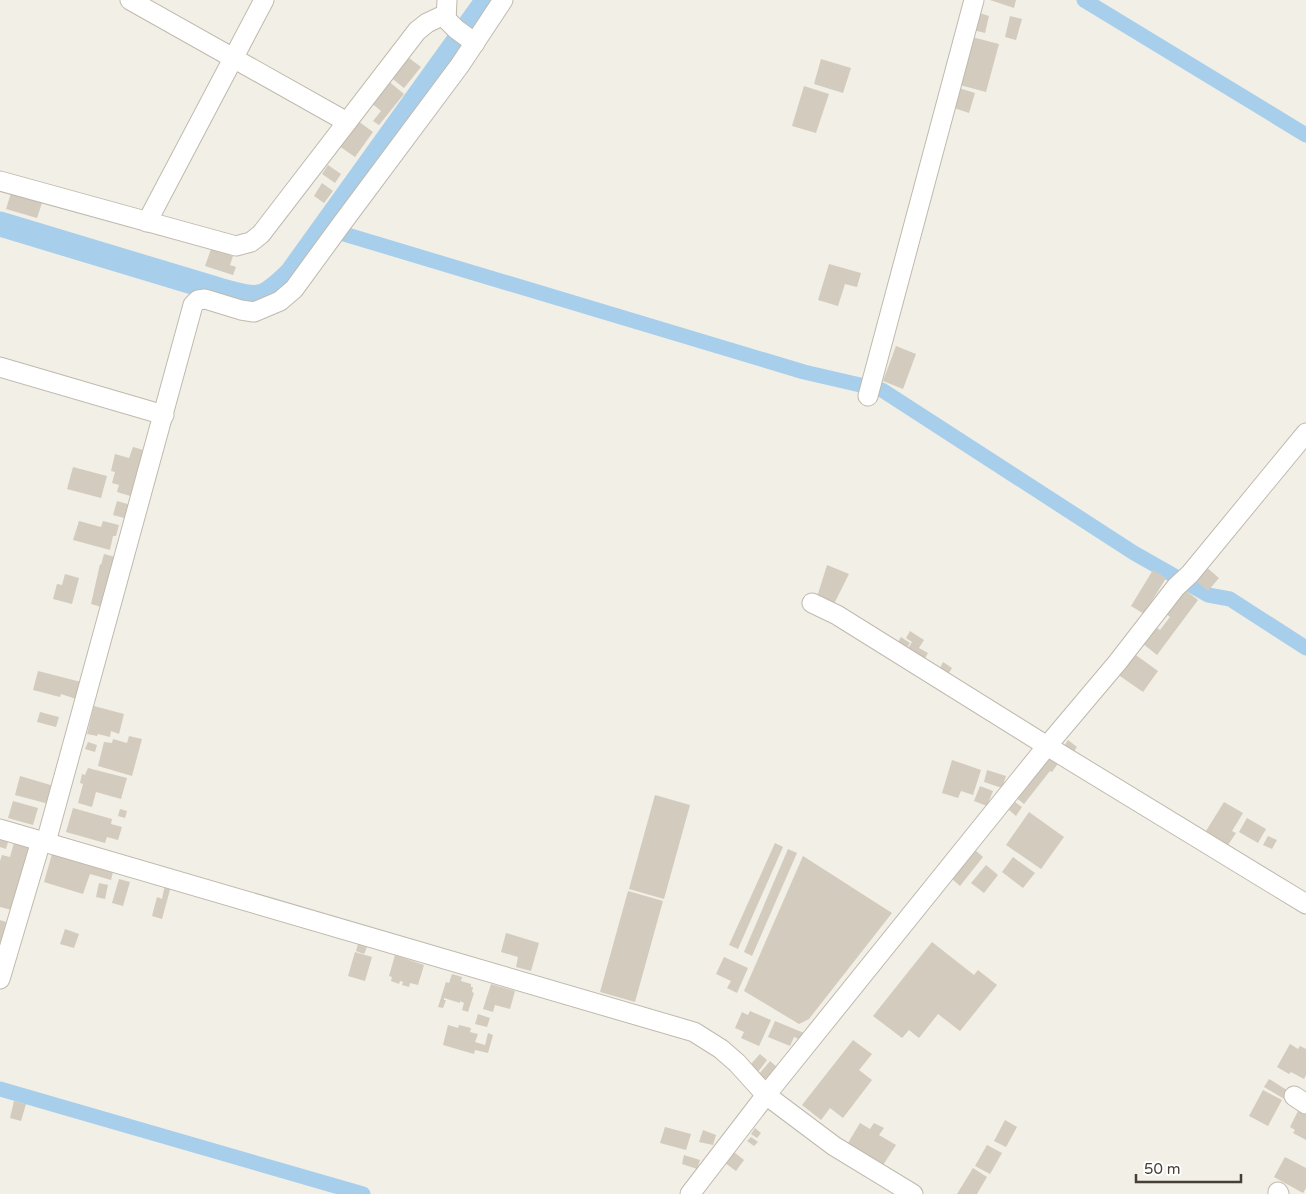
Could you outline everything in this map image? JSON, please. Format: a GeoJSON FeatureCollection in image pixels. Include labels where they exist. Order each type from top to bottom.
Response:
{"type":"FeatureCollection","features":[{"type":"Feature","properties":{"kind":"street"},"geometry":{"type":"LineString","coordinates":[[130,0],[347,122]]}},
{"type":"Feature","properties":{"kind":"street"},"geometry":{"type":"LineString","coordinates":[[147,222],[264,0]]}},
{"type":"Feature","properties":{"kind":"street"},"geometry":{"type":"LineString","coordinates":[[0,181],[236,246],[251,242],[261,234],[417,31],[427,23],[459,25],[481,32],[503,0]]}},
{"type":"Feature","properties":{"kind":"street"},"geometry":{"type":"LineString","coordinates":[[870,388],[974,0]]}},
{"type":"Feature","properties":{"kind":"street"},"geometry":{"type":"LineString","coordinates":[[0,979],[44,842],[106,627],[193,305],[198,300],[205,298],[254,312],[280,301],[294,290],[459,25]]}},
{"type":"Feature","properties":{"kind":"street"},"geometry":{"type":"LineString","coordinates":[[0,367],[164,415]]}},
{"type":"Feature","properties":{"kind":"street"},"geometry":{"type":"LineString","coordinates":[[690,1194],[766,1096],[1047,746],[1176,587],[1190,574],[1306,432]]}},
{"type":"Feature","properties":{"kind":"street"},"geometry":{"type":"LineString","coordinates":[[812,603],[836,615],[1306,904]]}},
{"type":"Feature","properties":{"kind":"street"},"geometry":{"type":"LineString","coordinates":[[0,829],[694,1032],[721,1049],[737,1063],[766,1096],[834,1146],[913,1194]]}},
{"type":"Feature","properties":{"kind":"building"},"geometry":{"type":"Polygon","coordinates":[[[990,0],[1016,0],[1014,8],[990,0]]]}},
{"type":"Feature","properties":{"kind":"building"},"geometry":{"type":"Polygon","coordinates":[[[973,11],[989,16],[985,33],[969,29],[973,11]]]}},
{"type":"Feature","properties":{"kind":"building"},"geometry":{"type":"Polygon","coordinates":[[[1010,16],[1022,19],[1016,40],[1005,37],[1010,16]]]}},
{"type":"Feature","properties":{"kind":"building"},"geometry":{"type":"Polygon","coordinates":[[[972,37],[999,44],[986,92],[960,85],[972,37]]]}},
{"type":"Feature","properties":{"kind":"building"},"geometry":{"type":"Polygon","coordinates":[[[405,55],[421,67],[404,88],[389,76],[405,55]]]}},
{"type":"Feature","properties":{"kind":"building"},"geometry":{"type":"Polygon","coordinates":[[[821,59],[851,68],[843,93],[814,84],[821,59]]]}},
{"type":"Feature","properties":{"kind":"building"},"geometry":{"type":"Polygon","coordinates":[[[387,80],[404,94],[379,125],[373,121],[381,111],[369,101],[387,80]]]}},
{"type":"Feature","properties":{"kind":"building"},"geometry":{"type":"Polygon","coordinates":[[[804,86],[829,94],[816,133],[792,126],[804,86]]]}},
{"type":"Feature","properties":{"kind":"building"},"geometry":{"type":"Polygon","coordinates":[[[959,88],[975,93],[969,113],[954,108],[959,88]]]}},
{"type":"Feature","properties":{"kind":"building"},"geometry":{"type":"Polygon","coordinates":[[[358,121],[373,132],[355,157],[339,146],[358,121]]]}},
{"type":"Feature","properties":{"kind":"building"},"geometry":{"type":"Polygon","coordinates":[[[328,165],[341,174],[335,183],[322,174],[328,165]]]}},
{"type":"Feature","properties":{"kind":"building"},"geometry":{"type":"Polygon","coordinates":[[[322,183],[333,191],[324,203],[314,196],[322,183]]]}},
{"type":"Feature","properties":{"kind":"building"},"geometry":{"type":"Polygon","coordinates":[[[12,190],[43,200],[37,218],[6,209],[12,190]]]}},
{"type":"Feature","properties":{"kind":"building"},"geometry":{"type":"Polygon","coordinates":[[[211,249],[233,256],[230,265],[236,267],[233,275],[205,266],[211,249]]]}},
{"type":"Feature","properties":{"kind":"building"},"geometry":{"type":"Polygon","coordinates":[[[829,264],[861,273],[857,287],[845,284],[838,306],[818,300],[829,264]]]}},
{"type":"Feature","properties":{"kind":"building"},"geometry":{"type":"Polygon","coordinates":[[[896,346],[916,354],[903,389],[883,381],[896,346]]]}},
{"type":"Feature","properties":{"kind":"building"},"geometry":{"type":"Polygon","coordinates":[[[133,447],[150,452],[137,498],[117,492],[119,485],[112,483],[115,472],[111,471],[115,454],[129,458],[133,447]]]}},
{"type":"Feature","properties":{"kind":"building"},"geometry":{"type":"Polygon","coordinates":[[[73,467],[107,476],[101,498],[67,489],[73,467]]]}},
{"type":"Feature","properties":{"kind":"building"},"geometry":{"type":"Polygon","coordinates":[[[117,501],[131,505],[128,519],[113,515],[117,501]]]}},
{"type":"Feature","properties":{"kind":"building"},"geometry":{"type":"Polygon","coordinates":[[[79,521],[101,527],[103,521],[119,525],[116,536],[113,536],[110,550],[73,540],[79,521]]]}},
{"type":"Feature","properties":{"kind":"building"},"geometry":{"type":"Polygon","coordinates":[[[104,554],[119,558],[105,608],[91,604],[104,554]]]}},
{"type":"Feature","properties":{"kind":"building"},"geometry":{"type":"Polygon","coordinates":[[[827,565],[849,574],[834,604],[817,597],[827,565]]]}},
{"type":"Feature","properties":{"kind":"building"},"geometry":{"type":"Polygon","coordinates":[[[1205,566],[1219,578],[1208,591],[1194,579],[1205,566]]]}},
{"type":"Feature","properties":{"kind":"building"},"geometry":{"type":"Polygon","coordinates":[[[1153,570],[1166,578],[1144,614],[1131,606],[1153,570]]]}},
{"type":"Feature","properties":{"kind":"building"},"geometry":{"type":"Polygon","coordinates":[[[65,574],[79,578],[72,604],[53,599],[57,584],[62,585],[65,574]]]}},
{"type":"Feature","properties":{"kind":"building"},"geometry":{"type":"Polygon","coordinates":[[[1181,587],[1198,600],[1157,655],[1137,639],[1150,623],[1160,630],[1170,617],[1163,611],[1181,587]]]}},
{"type":"Feature","properties":{"kind":"building"},"geometry":{"type":"Polygon","coordinates":[[[910,631],[924,640],[919,648],[928,653],[923,662],[906,651],[912,642],[906,638],[910,631]]]}},
{"type":"Feature","properties":{"kind":"building"},"geometry":{"type":"Polygon","coordinates":[[[901,637],[910,643],[905,651],[896,645],[901,637]]]}},
{"type":"Feature","properties":{"kind":"building"},"geometry":{"type":"Polygon","coordinates":[[[1133,653],[1158,671],[1143,692],[1117,674],[1133,653]]]}},
{"type":"Feature","properties":{"kind":"building"},"geometry":{"type":"Polygon","coordinates":[[[943,662],[952,668],[949,673],[940,668],[943,662]]]}},
{"type":"Feature","properties":{"kind":"building"},"geometry":{"type":"Polygon","coordinates":[[[38,671],[81,682],[76,699],[61,694],[60,697],[33,690],[38,671]]]}},
{"type":"Feature","properties":{"kind":"building"},"geometry":{"type":"Polygon","coordinates":[[[94,706],[124,714],[119,734],[111,731],[110,737],[87,734],[94,706]]]}},
{"type":"Feature","properties":{"kind":"building"},"geometry":{"type":"Polygon","coordinates":[[[40,712],[59,717],[56,727],[37,722],[40,712]]]}},
{"type":"Feature","properties":{"kind":"building"},"geometry":{"type":"Polygon","coordinates":[[[129,736],[142,739],[132,776],[98,766],[104,742],[112,743],[113,739],[127,743],[129,736]]]}},
{"type":"Feature","properties":{"kind":"building"},"geometry":{"type":"Polygon","coordinates":[[[1068,740],[1077,747],[1072,754],[1063,748],[1068,740]]]}},
{"type":"Feature","properties":{"kind":"building"},"geometry":{"type":"Polygon","coordinates":[[[88,742],[97,745],[95,752],[85,749],[88,742]]]}},
{"type":"Feature","properties":{"kind":"building"},"geometry":{"type":"Polygon","coordinates":[[[1049,754],[1059,762],[1024,804],[1015,797],[1049,754]]]}},
{"type":"Feature","properties":{"kind":"building"},"geometry":{"type":"Polygon","coordinates":[[[952,760],[981,770],[973,795],[961,791],[958,798],[942,793],[952,760]]]}},
{"type":"Feature","properties":{"kind":"building"},"geometry":{"type":"Polygon","coordinates":[[[88,768],[127,778],[121,799],[96,792],[92,807],[78,803],[83,784],[80,783],[82,774],[85,775],[88,768]]]}},
{"type":"Feature","properties":{"kind":"building"},"geometry":{"type":"Polygon","coordinates":[[[987,770],[1006,776],[1002,788],[984,782],[987,770]]]}},
{"type":"Feature","properties":{"kind":"building"},"geometry":{"type":"Polygon","coordinates":[[[20,776],[54,786],[49,804],[15,795],[20,776]]]}},
{"type":"Feature","properties":{"kind":"building"},"geometry":{"type":"Polygon","coordinates":[[[980,786],[993,791],[987,806],[974,801],[980,786]]]}},
{"type":"Feature","properties":{"kind":"building"},"geometry":{"type":"Polygon","coordinates":[[[655,795],[690,805],[664,899],[629,889],[655,795]]]}},
{"type":"Feature","properties":{"kind":"building"},"geometry":{"type":"Polygon","coordinates":[[[13,801],[38,808],[33,825],[8,818],[13,801]]]}},
{"type":"Feature","properties":{"kind":"building"},"geometry":{"type":"Polygon","coordinates":[[[1015,802],[1022,807],[1016,816],[1009,810],[1015,802]]]}},
{"type":"Feature","properties":{"kind":"building"},"geometry":{"type":"Polygon","coordinates":[[[1224,802],[1243,813],[1232,831],[1236,833],[1228,845],[1206,831],[1224,802]]]}},
{"type":"Feature","properties":{"kind":"building"},"geometry":{"type":"Polygon","coordinates":[[[73,808],[112,819],[111,824],[122,827],[118,840],[107,837],[105,843],[66,832],[73,808]]]}},
{"type":"Feature","properties":{"kind":"building"},"geometry":{"type":"Polygon","coordinates":[[[120,809],[127,811],[125,818],[118,816],[120,809]]]}},
{"type":"Feature","properties":{"kind":"building"},"geometry":{"type":"Polygon","coordinates":[[[1029,812],[1064,837],[1041,869],[1006,845],[1029,812]]]}},
{"type":"Feature","properties":{"kind":"building"},"geometry":{"type":"Polygon","coordinates":[[[1247,818],[1266,829],[1258,843],[1239,832],[1247,818]]]}},
{"type":"Feature","properties":{"kind":"building"},"geometry":{"type":"Polygon","coordinates":[[[1268,836],[1277,840],[1272,849],[1263,845],[1268,836]]]}},
{"type":"Feature","properties":{"kind":"building"},"geometry":{"type":"Polygon","coordinates":[[[0,839],[8,842],[6,849],[0,847],[0,839]]]}},
{"type":"Feature","properties":{"kind":"building"},"geometry":{"type":"Polygon","coordinates":[[[15,839],[32,844],[12,910],[0,907],[0,861],[2,855],[10,857],[15,839]]]}},
{"type":"Feature","properties":{"kind":"building"},"geometry":{"type":"Polygon","coordinates":[[[775,843],[783,847],[738,949],[729,945],[775,843]]]}},
{"type":"Feature","properties":{"kind":"building"},"geometry":{"type":"Polygon","coordinates":[[[788,849],[797,853],[752,956],[744,952],[788,849]]]}},
{"type":"Feature","properties":{"kind":"building"},"geometry":{"type":"Polygon","coordinates":[[[974,849],[983,857],[960,886],[951,878],[974,849]]]}},
{"type":"Feature","properties":{"kind":"building"},"geometry":{"type":"Polygon","coordinates":[[[52,854],[113,872],[111,880],[90,874],[83,894],[44,882],[52,854]]]}},
{"type":"Feature","properties":{"kind":"building"},"geometry":{"type":"Polygon","coordinates":[[[803,856],[892,913],[809,1019],[799,1024],[744,991],[803,856]]]}},
{"type":"Feature","properties":{"kind":"building"},"geometry":{"type":"Polygon","coordinates":[[[1013,857],[1035,873],[1023,888],[1002,872],[1013,857]]]}},
{"type":"Feature","properties":{"kind":"building"},"geometry":{"type":"Polygon","coordinates":[[[986,865],[998,875],[984,893],[971,883],[986,865]]]}},
{"type":"Feature","properties":{"kind":"building"},"geometry":{"type":"Polygon","coordinates":[[[119,879],[130,882],[123,906],[112,903],[119,879]]]}},
{"type":"Feature","properties":{"kind":"building"},"geometry":{"type":"Polygon","coordinates":[[[99,883],[108,885],[105,899],[96,897],[99,883]]]}},
{"type":"Feature","properties":{"kind":"building"},"geometry":{"type":"Polygon","coordinates":[[[165,885],[171,886],[162,919],[152,916],[157,897],[162,899],[165,885]]]}},
{"type":"Feature","properties":{"kind":"building"},"geometry":{"type":"Polygon","coordinates":[[[628,891],[663,901],[635,1002],[600,992],[628,891]]]}},
{"type":"Feature","properties":{"kind":"building"},"geometry":{"type":"Polygon","coordinates":[[[0,920],[6,922],[1,941],[0,941],[0,920]]]}},
{"type":"Feature","properties":{"kind":"building"},"geometry":{"type":"Polygon","coordinates":[[[65,929],[79,934],[74,948],[60,944],[65,929]]]}},
{"type":"Feature","properties":{"kind":"building"},"geometry":{"type":"Polygon","coordinates":[[[506,933],[539,943],[531,971],[516,967],[518,957],[501,952],[506,933]]]}},
{"type":"Feature","properties":{"kind":"building"},"geometry":{"type":"Polygon","coordinates":[[[932,942],[974,975],[978,970],[997,985],[960,1031],[938,1014],[919,1038],[909,1030],[902,1038],[873,1016],[932,942]]]}},
{"type":"Feature","properties":{"kind":"building"},"geometry":{"type":"Polygon","coordinates":[[[358,944],[367,947],[364,954],[356,951],[358,944]]]}},
{"type":"Feature","properties":{"kind":"building"},"geometry":{"type":"Polygon","coordinates":[[[355,952],[372,957],[365,981],[348,976],[355,952]]]}},
{"type":"Feature","properties":{"kind":"building"},"geometry":{"type":"Polygon","coordinates":[[[395,955],[424,965],[418,985],[410,983],[409,987],[402,985],[403,982],[400,981],[399,984],[391,981],[392,977],[389,976],[395,955]]]}},
{"type":"Feature","properties":{"kind":"building"},"geometry":{"type":"Polygon","coordinates":[[[724,957],[748,968],[737,993],[727,988],[731,981],[716,974],[724,957]]]}},
{"type":"Feature","properties":{"kind":"building"},"geometry":{"type":"Polygon","coordinates":[[[452,974],[462,977],[461,981],[471,984],[471,987],[473,987],[472,992],[474,993],[468,1012],[462,1010],[464,1003],[444,998],[446,1000],[443,1008],[438,1007],[446,982],[449,983],[452,974]]]}},
{"type":"Feature","properties":{"kind":"building"},"geometry":{"type":"Polygon","coordinates":[[[491,984],[515,991],[510,1009],[495,1005],[493,1012],[483,1009],[491,984]]]}},
{"type":"Feature","properties":{"kind":"building"},"geometry":{"type":"Polygon","coordinates":[[[750,1011],[771,1020],[759,1046],[741,1038],[744,1032],[735,1028],[742,1012],[748,1015],[750,1011]]]}},
{"type":"Feature","properties":{"kind":"building"},"geometry":{"type":"Polygon","coordinates":[[[478,1014],[490,1018],[487,1027],[475,1024],[478,1014]]]}},
{"type":"Feature","properties":{"kind":"building"},"geometry":{"type":"Polygon","coordinates":[[[775,1021],[804,1033],[801,1040],[794,1037],[790,1046],[768,1037],[775,1021]]]}},
{"type":"Feature","properties":{"kind":"building"},"geometry":{"type":"Polygon","coordinates":[[[448,1025],[458,1028],[459,1025],[471,1028],[470,1032],[478,1034],[475,1042],[485,1045],[488,1033],[493,1035],[488,1053],[475,1050],[474,1054],[443,1045],[448,1025]]]}},
{"type":"Feature","properties":{"kind":"building"},"geometry":{"type":"Polygon","coordinates":[[[853,1040],[872,1054],[859,1070],[872,1080],[843,1118],[830,1108],[821,1120],[802,1105],[853,1040]]]}},
{"type":"Feature","properties":{"kind":"building"},"geometry":{"type":"Polygon","coordinates":[[[1290,1044],[1298,1049],[1300,1046],[1306,1049],[1306,1075],[1304,1079],[1291,1072],[1289,1074],[1277,1067],[1290,1044]]]}},
{"type":"Feature","properties":{"kind":"building"},"geometry":{"type":"Polygon","coordinates":[[[760,1054],[767,1060],[758,1072],[750,1065],[760,1054]]]}},
{"type":"Feature","properties":{"kind":"building"},"geometry":{"type":"Polygon","coordinates":[[[770,1061],[777,1067],[766,1080],[759,1074],[770,1061]]]}},
{"type":"Feature","properties":{"kind":"building"},"geometry":{"type":"Polygon","coordinates":[[[1269,1079],[1290,1092],[1286,1100],[1264,1087],[1269,1079]]]}},
{"type":"Feature","properties":{"kind":"building"},"geometry":{"type":"Polygon","coordinates":[[[1263,1090],[1282,1100],[1268,1126],[1249,1116],[1263,1090]]]}},
{"type":"Feature","properties":{"kind":"building"},"geometry":{"type":"Polygon","coordinates":[[[14,1101],[26,1104],[21,1121],[10,1118],[14,1101]]]}},
{"type":"Feature","properties":{"kind":"building"},"geometry":{"type":"Polygon","coordinates":[[[1299,1109],[1306,1112],[1306,1140],[1293,1133],[1295,1130],[1290,1127],[1299,1109]]]}},
{"type":"Feature","properties":{"kind":"building"},"geometry":{"type":"Polygon","coordinates":[[[1005,1120],[1017,1127],[1006,1147],[994,1141],[1005,1120]]]}},
{"type":"Feature","properties":{"kind":"building"},"geometry":{"type":"Polygon","coordinates":[[[860,1123],[870,1129],[874,1123],[884,1128],[879,1135],[896,1145],[883,1165],[848,1143],[860,1123]]]}},
{"type":"Feature","properties":{"kind":"building"},"geometry":{"type":"Polygon","coordinates":[[[665,1127],[691,1134],[686,1150],[660,1143],[665,1127]]]}},
{"type":"Feature","properties":{"kind":"building"},"geometry":{"type":"Polygon","coordinates":[[[755,1128],[761,1133],[757,1138],[751,1134],[755,1128]]]}},
{"type":"Feature","properties":{"kind":"building"},"geometry":{"type":"Polygon","coordinates":[[[703,1130],[716,1135],[713,1145],[699,1142],[703,1130]]]}},
{"type":"Feature","properties":{"kind":"building"},"geometry":{"type":"Polygon","coordinates":[[[751,1137],[758,1142],[754,1146],[747,1141],[751,1137]]]}},
{"type":"Feature","properties":{"kind":"building"},"geometry":{"type":"Polygon","coordinates":[[[987,1145],[1002,1153],[990,1174],[975,1166],[987,1145]]]}},
{"type":"Feature","properties":{"kind":"building"},"geometry":{"type":"Polygon","coordinates":[[[734,1152],[744,1160],[736,1171],[725,1163],[734,1152]]]}},
{"type":"Feature","properties":{"kind":"building"},"geometry":{"type":"Polygon","coordinates":[[[684,1155],[700,1160],[697,1169],[682,1164],[684,1155]]]}},
{"type":"Feature","properties":{"kind":"building"},"geometry":{"type":"Polygon","coordinates":[[[1285,1157],[1306,1168],[1306,1188],[1303,1193],[1274,1177],[1285,1157]]]}},
{"type":"Feature","properties":{"kind":"building"},"geometry":{"type":"Polygon","coordinates":[[[973,1168],[987,1177],[977,1194],[957,1194],[973,1168]]]}},
{"type":"Feature","properties":{"kind":"waterway"},"geometry":{"type":"LineString","coordinates":[[0,224],[232,294],[252,297],[266,294],[274,290],[292,273],[488,0]]}},
{"type":"Feature","properties":{"kind":"waterway"},"geometry":{"type":"LineString","coordinates":[[1084,0],[1306,135]]}},
{"type":"Feature","properties":{"kind":"waterway"},"geometry":{"type":"LineString","coordinates":[[344,234],[804,372],[882,390],[1134,553],[1208,595],[1230,599],[1306,648]]}},
{"type":"Feature","properties":{"kind":"waterway"},"geometry":{"type":"LineString","coordinates":[[0,1089],[363,1194]]}}]}
